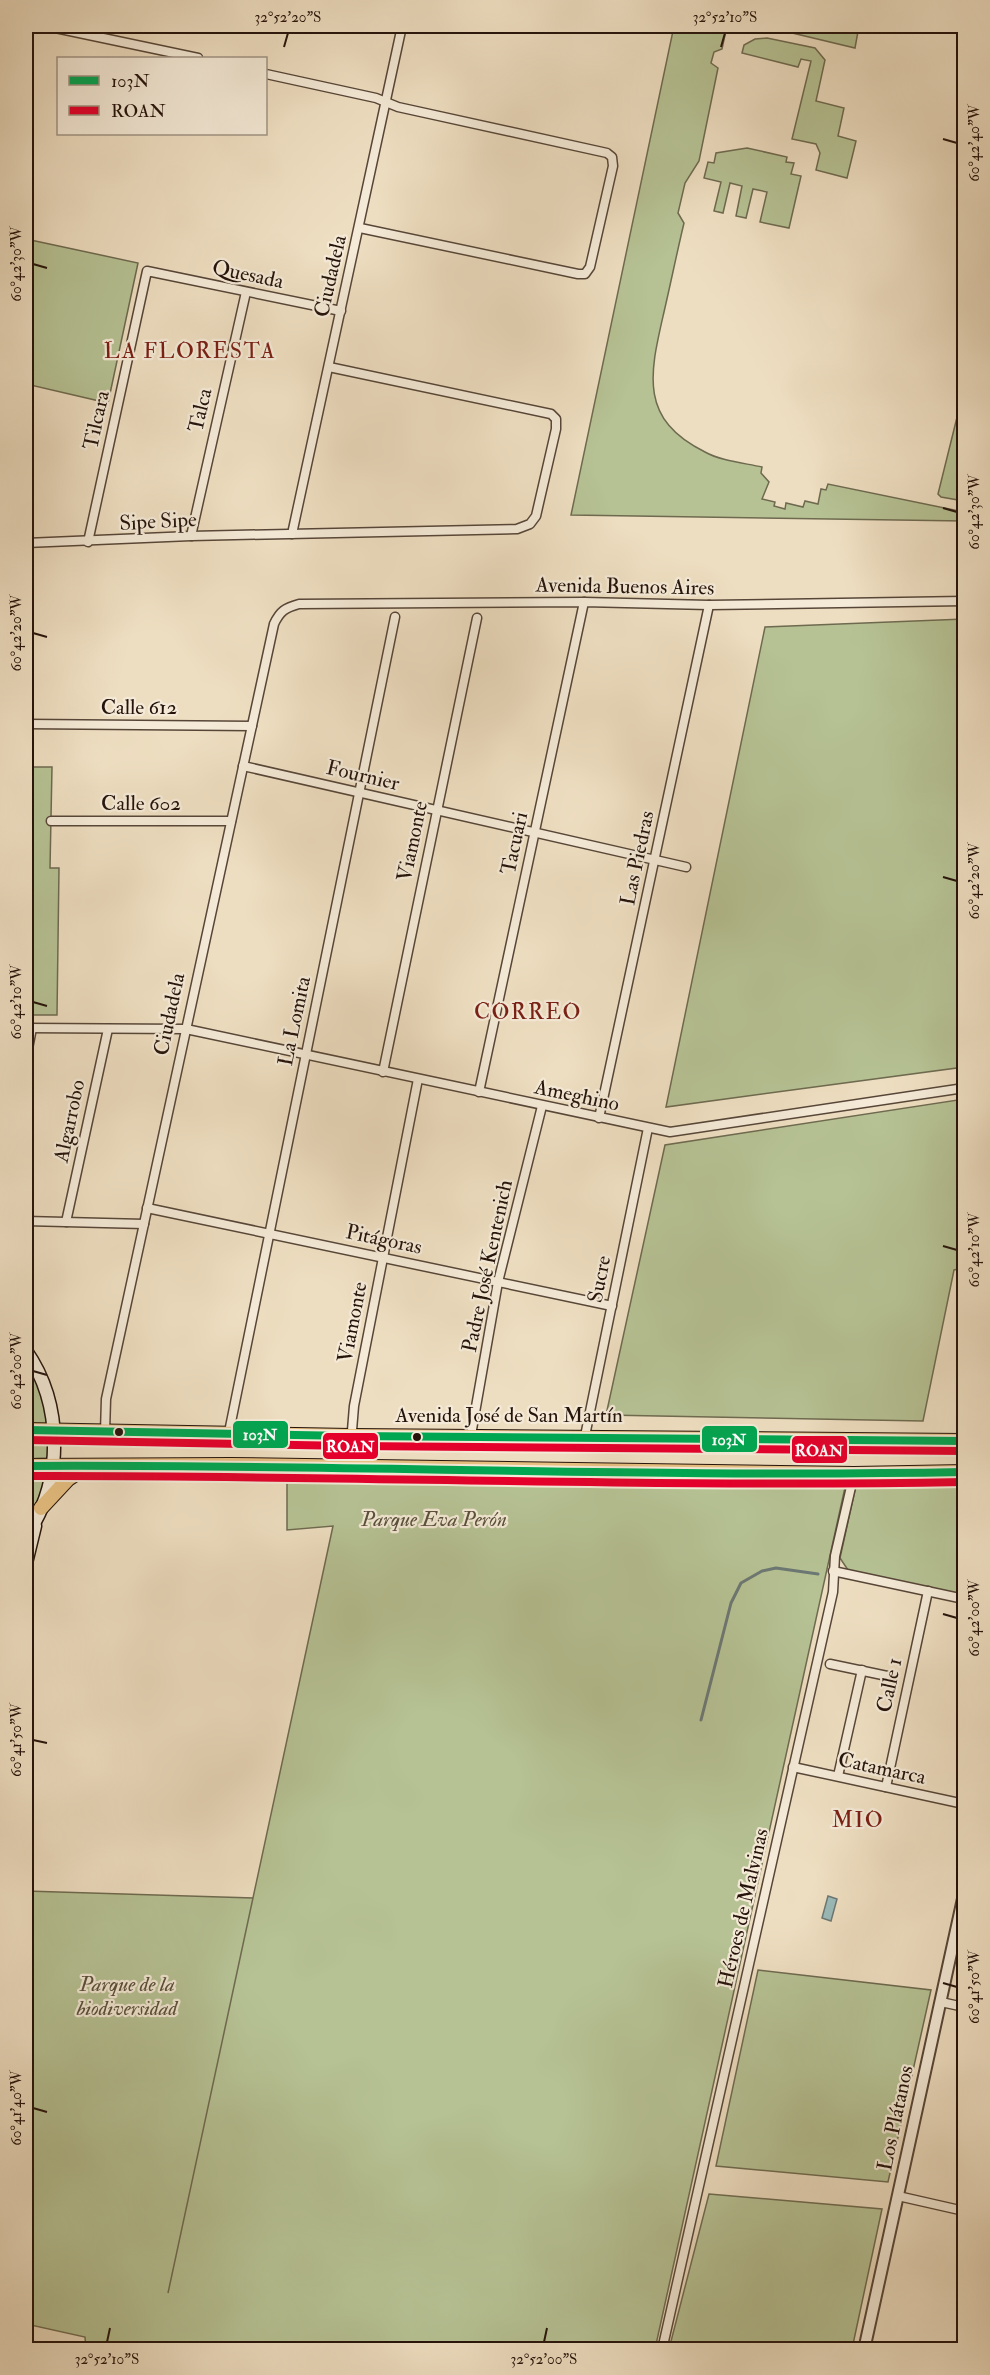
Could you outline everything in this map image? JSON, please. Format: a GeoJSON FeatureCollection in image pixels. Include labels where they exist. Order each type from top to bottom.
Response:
{"type":"FeatureCollection","features":[{"type":"Feature","properties":{"kind":"main road"},"geometry":{"type":"LineString","coordinates":[[26,1350],[42,1381],[54,1431],[53,1466],[26,1563]]}},
{"type":"Feature","properties":{"kind":"main road","name":"Avenida José de San Martín"},"geometry":{"type":"LineString","coordinates":[[26,1430],[351,1436],[964,1440]]}},
{"type":"Feature","properties":{"kind":"main road"},"geometry":{"type":"LineString","coordinates":[[26,1466],[349,1467],[854,1474],[964,1472]]}},
{"type":"Feature","properties":{"kind":"main road"},"geometry":{"type":"LineString","coordinates":[[26,1536],[40,1511],[68,1479],[86,1467]]}},
{"type":"Feature","properties":{"kind":"street"},"geometry":{"type":"LineString","coordinates":[[45,26],[193,57]]}},
{"type":"Feature","properties":{"kind":"street","name":"Ciudadela"},"geometry":{"type":"LineString","coordinates":[[292,534],[402,26]]}},
{"type":"Feature","properties":{"kind":"street"},"geometry":{"type":"LineString","coordinates":[[267,74],[607,153],[612,157],[613,166],[590,267],[585,274],[360,228]]}},
{"type":"Feature","properties":{"kind":"street","name":"Quesada"},"geometry":{"type":"LineString","coordinates":[[147,271],[341,311]]}},
{"type":"Feature","properties":{"kind":"street","name":"Tilcara"},"geometry":{"type":"LineString","coordinates":[[87,542],[147,271]]}},
{"type":"Feature","properties":{"kind":"street","name":"Talca"},"geometry":{"type":"LineString","coordinates":[[191,536],[246,292]]}},
{"type":"Feature","properties":{"kind":"street","name":"Sipe Sipe"},"geometry":{"type":"LineString","coordinates":[[26,543],[191,536],[517,529],[530,524],[536,516],[556,429],[556,419],[551,414],[329,367]]}},
{"type":"Feature","properties":{"kind":"street","name":"Avenida Buenos Aires"},"geometry":{"type":"LineString","coordinates":[[285,608],[299,604],[584,602],[710,605],[964,601]]}},
{"type":"Feature","properties":{"kind":"street","name":"Tacuari"},"geometry":{"type":"LineString","coordinates":[[479,1092],[584,602]]}},
{"type":"Feature","properties":{"kind":"street","name":"Las Piedras"},"geometry":{"type":"LineString","coordinates":[[599,1118],[710,605]]}},
{"type":"Feature","properties":{"kind":"street","name":"Ciudadela"},"geometry":{"type":"LineString","coordinates":[[105,1432],[106,1399],[274,624],[285,608]]}},
{"type":"Feature","properties":{"kind":"street","name":"La Lomita"},"geometry":{"type":"LineString","coordinates":[[229,1432],[395,617]]}},
{"type":"Feature","properties":{"kind":"street","name":"Viamonte"},"geometry":{"type":"LineString","coordinates":[[383,1071],[477,618]]}},
{"type":"Feature","properties":{"kind":"street","name":"Calle 612"},"geometry":{"type":"LineString","coordinates":[[26,724],[252,726]]}},
{"type":"Feature","properties":{"kind":"street","name":"Fournier"},"geometry":{"type":"LineString","coordinates":[[243,766],[686,867]]}},
{"type":"Feature","properties":{"kind":"street","name":"Calle 602"},"geometry":{"type":"LineString","coordinates":[[51,821],[231,821]]}},
{"type":"Feature","properties":{"kind":"street"},"geometry":{"type":"LineString","coordinates":[[26,1059],[29,1028]]}},
{"type":"Feature","properties":{"kind":"street","name":"Ameghino"},"geometry":{"type":"LineString","coordinates":[[29,1028],[186,1029],[670,1132],[964,1088]]}},
{"type":"Feature","properties":{"kind":"street","name":"Algarrobo"},"geometry":{"type":"LineString","coordinates":[[66,1222],[108,1029]]}},
{"type":"Feature","properties":{"kind":"street","name":"Viamonte"},"geometry":{"type":"LineString","coordinates":[[349,1467],[354,1406],[418,1079]]}},
{"type":"Feature","properties":{"kind":"street","name":"Padre José Kentenich"},"geometry":{"type":"LineString","coordinates":[[471,1435],[498,1282],[542,1106]]}},
{"type":"Feature","properties":{"kind":"street","name":"Sucre"},"geometry":{"type":"LineString","coordinates":[[585,1436],[648,1128]]}},
{"type":"Feature","properties":{"kind":"street","name":"Pitágoras"},"geometry":{"type":"LineString","coordinates":[[147,1208],[612,1306]]}},
{"type":"Feature","properties":{"kind":"street"},"geometry":{"type":"LineString","coordinates":[[26,1221],[144,1224]]}},
{"type":"Feature","properties":{"kind":"street","name":"Héroes de Malvinas"},"geometry":{"type":"LineString","coordinates":[[662,2349],[832,1592],[833,1571],[854,1474]]}},
{"type":"Feature","properties":{"kind":"street"},"geometry":{"type":"LineString","coordinates":[[833,1571],[964,1599]]}},
{"type":"Feature","properties":{"kind":"street","name":"Calle 1"},"geometry":{"type":"LineString","coordinates":[[886,1787],[928,1591]]}},
{"type":"Feature","properties":{"kind":"street"},"geometry":{"type":"LineString","coordinates":[[830,1664],[892,1677]]}},
{"type":"Feature","properties":{"kind":"street"},"geometry":{"type":"LineString","coordinates":[[838,1776],[862,1670]]}},
{"type":"Feature","properties":{"kind":"street","name":"Catamarca"},"geometry":{"type":"LineString","coordinates":[[793,1767],[964,1803]]}},
{"type":"Feature","properties":{"kind":"street","name":"Los Plátanos"},"geometry":{"type":"LineString","coordinates":[[864,2349],[964,1894]]}},
{"type":"Feature","properties":{"kind":"street"},"geometry":{"type":"LineString","coordinates":[[941,2002],[964,2007]]}},
{"type":"Feature","properties":{"kind":"street"},"geometry":{"type":"LineString","coordinates":[[898,2196],[964,2211]]}},
{"type":"Feature","properties":{"kind":"green space"},"geometry":{"type":"Polygon","coordinates":[[[674,26],[727,26],[722,49],[714,52],[711,63],[718,68],[699,161],[685,183],[678,213],[684,223],[655,355],[654,392],[659,409],[668,425],[683,439],[711,455],[762,467],[761,473],[769,482],[762,499],[775,502],[774,506],[785,509],[786,503],[803,507],[805,501],[818,504],[821,489],[826,490],[828,484],[964,512],[964,521],[571,515],[674,26]]]}},
{"type":"Feature","properties":{"kind":"green space"},"geometry":{"type":"Polygon","coordinates":[[[763,26],[859,26],[855,48],[763,26]]]}},
{"type":"Feature","properties":{"kind":"green space"},"geometry":{"type":"Polygon","coordinates":[[[767,38],[815,48],[825,60],[816,101],[844,108],[838,136],[856,141],[847,178],[816,170],[820,153],[816,144],[792,139],[811,61],[801,59],[798,67],[742,53],[744,45],[755,39],[767,38]]]}},
{"type":"Feature","properties":{"kind":"green space"},"geometry":{"type":"Polygon","coordinates":[[[747,148],[787,157],[786,162],[794,163],[791,174],[801,176],[789,228],[760,222],[767,192],[753,189],[746,218],[736,216],[742,186],[730,183],[723,213],[714,211],[721,182],[704,178],[708,162],[714,163],[716,153],[747,148]]]}},
{"type":"Feature","properties":{"kind":"green space"},"geometry":{"type":"Polygon","coordinates":[[[26,239],[138,263],[108,403],[26,384],[26,239]]]}},
{"type":"Feature","properties":{"kind":"green space"},"geometry":{"type":"Polygon","coordinates":[[[964,389],[964,501],[941,497],[938,494],[964,389]]]}},
{"type":"Feature","properties":{"kind":"green space"},"geometry":{"type":"Polygon","coordinates":[[[964,619],[964,1067],[666,1107],[765,627],[964,619]]]}},
{"type":"Feature","properties":{"kind":"green space"},"geometry":{"type":"Polygon","coordinates":[[[26,767],[52,767],[50,868],[59,868],[57,1015],[26,1015],[26,767]]]}},
{"type":"Feature","properties":{"kind":"green space"},"geometry":{"type":"Polygon","coordinates":[[[964,1099],[964,1268],[954,1270],[923,1421],[606,1415],[665,1145],[964,1099]]]}},
{"type":"Feature","properties":{"kind":"green space"},"geometry":{"type":"Polygon","coordinates":[[[26,1351],[54,1431],[26,1430],[26,1351]]]}},
{"type":"Feature","properties":{"kind":"green space"},"geometry":{"type":"Polygon","coordinates":[[[26,1435],[50,1437],[48,1458],[26,1459],[26,1435]]]}},
{"type":"Feature","properties":{"kind":"green space"},"geometry":{"type":"Polygon","coordinates":[[[26,1466],[53,1466],[26,1563],[26,1466]]]}},
{"type":"Feature","properties":{"kind":"green space"},"geometry":{"type":"Polygon","coordinates":[[[287,1472],[844,1480],[846,1483],[655,2349],[86,2350],[85,2337],[26,2324],[26,1891],[253,1898],[333,1526],[287,1530],[287,1472]]]}},
{"type":"Feature","properties":{"kind":"green space"},"geometry":{"type":"Polygon","coordinates":[[[964,1478],[964,1595],[848,1570],[840,1558],[855,1490],[860,1480],[964,1478]]]}},
{"type":"Feature","properties":{"kind":"green space"},"geometry":{"type":"Polygon","coordinates":[[[758,1970],[931,1990],[888,2182],[716,2166],[758,1970]]]}},
{"type":"Feature","properties":{"kind":"green space"},"geometry":{"type":"Polygon","coordinates":[[[709,2194],[882,2209],[852,2349],[669,2349],[709,2194]]]}},
{"type":"Feature","properties":{"kind":"water"},"geometry":{"type":"Polygon","coordinates":[[[828,1896],[837,1899],[831,1921],[822,1918],[828,1896]]]}},
{"type":"Feature","properties":{"kind":"waterway"},"geometry":{"type":"LineString","coordinates":[[701,1720],[731,1603],[741,1583],[762,1571],[776,1568],[818,1574]]}},
{"type":"Feature","properties":{"kind":"transit line","name":"103N"},"geometry":{"type":"LineString","coordinates":[[26,1430],[351,1436],[964,1441]]}},
{"type":"Feature","properties":{"kind":"transit line","name":"ROAN"},"geometry":{"type":"LineString","coordinates":[[26,1440],[351,1446],[964,1451]]}},
{"type":"Feature","properties":{"kind":"transit line","name":"103N"},"geometry":{"type":"LineString","coordinates":[[26,1466],[729,1473],[964,1472]]}},
{"type":"Feature","properties":{"kind":"transit line","name":"ROAN"},"geometry":{"type":"LineString","coordinates":[[26,1476],[730,1483],[964,1482]]}},
{"type":"Feature","properties":{"kind":"district","name":"LA FLORESTA"},"geometry":{"type":"Point","coordinates":[190,350]}},
{"type":"Feature","properties":{"kind":"district","name":"CORREO"},"geometry":{"type":"Point","coordinates":[528,1011]}},
{"type":"Feature","properties":{"kind":"district","name":"MIO"},"geometry":{"type":"Point","coordinates":[858,1819]}},
{"type":"Feature","properties":{"kind":"park label","name":"Parque Eva Perón"},"geometry":{"type":"Point","coordinates":[434,1519]}},
{"type":"Feature","properties":{"kind":"park label","name":"Parque de la biodiversidad"},"geometry":{"type":"Point","coordinates":[127,1996]}}]}
